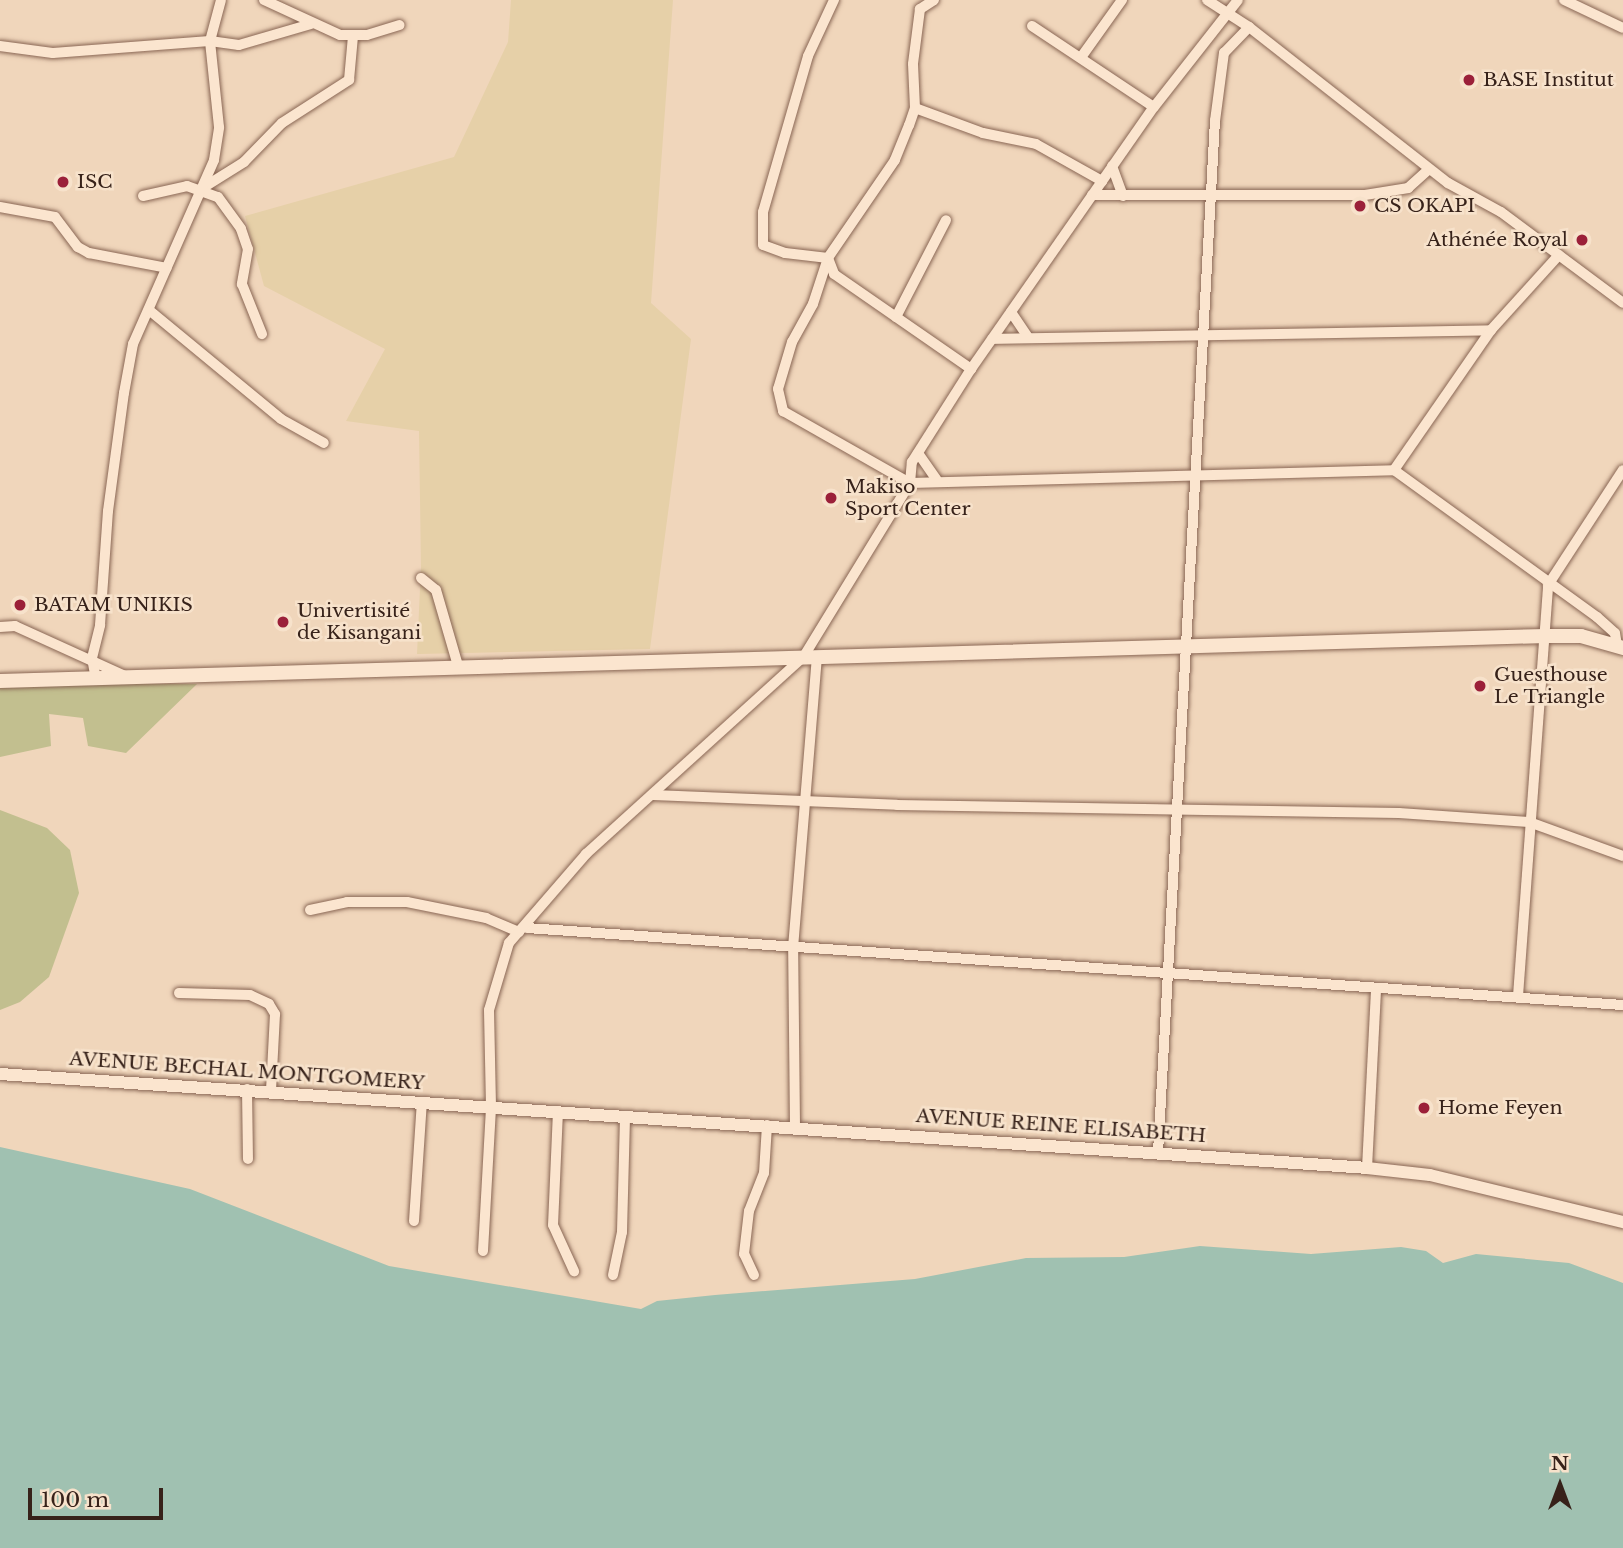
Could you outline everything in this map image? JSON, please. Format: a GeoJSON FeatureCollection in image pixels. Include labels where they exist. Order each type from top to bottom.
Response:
{"type":"FeatureCollection","features":[{"type":"Feature","properties":{"kind":"main road"},"geometry":{"type":"LineString","coordinates":[[0,681],[1546,636],[1581,636],[1620,647]]}},
{"type":"Feature","properties":{"kind":"street"},"geometry":{"type":"LineString","coordinates":[[96,679],[92,658],[100,625],[124,393],[134,344],[214,160],[219,127],[210,41],[221,0]]}},
{"type":"Feature","properties":{"kind":"street"},"geometry":{"type":"LineString","coordinates":[[264,0],[311,24],[353,36],[400,25]]}},
{"type":"Feature","properties":{"kind":"street"},"geometry":{"type":"LineString","coordinates":[[828,258],[785,253],[763,245],[763,212],[808,56],[834,0]]}},
{"type":"Feature","properties":{"kind":"street"},"geometry":{"type":"LineString","coordinates":[[934,0],[920,9],[913,64],[915,108],[895,160],[828,258],[813,304],[792,342],[778,389],[779,405],[801,424],[910,483],[937,480],[1394,470],[1597,617],[1615,634],[1620,647]]}},
{"type":"Feature","properties":{"kind":"street"},"geometry":{"type":"LineString","coordinates":[[1082,56],[1122,0]]}},
{"type":"Feature","properties":{"kind":"street"},"geometry":{"type":"LineString","coordinates":[[1207,0],[1248,27],[1429,169],[1501,212],[1623,303]]}},
{"type":"Feature","properties":{"kind":"street"},"geometry":{"type":"LineString","coordinates":[[483,1251],[491,1106],[489,1010],[504,955],[586,854],[810,656],[910,483],[918,453],[971,369],[1154,107],[1238,0]]}},
{"type":"Feature","properties":{"kind":"street"},"geometry":{"type":"LineString","coordinates":[[1564,0],[1623,28]]}},
{"type":"Feature","properties":{"kind":"street"},"geometry":{"type":"LineString","coordinates":[[0,46],[53,53],[107,52],[210,41],[239,45],[311,24]]}},
{"type":"Feature","properties":{"kind":"street"},"geometry":{"type":"LineString","coordinates":[[1032,26],[1082,56],[1154,107]]}},
{"type":"Feature","properties":{"kind":"street"},"geometry":{"type":"LineString","coordinates":[[1158,1153],[1169,974],[1175,809],[1197,475],[1209,196],[1224,53],[1248,27]]}},
{"type":"Feature","properties":{"kind":"street"},"geometry":{"type":"LineString","coordinates":[[201,190],[244,162],[282,124],[349,80],[353,36]]}},
{"type":"Feature","properties":{"kind":"street"},"geometry":{"type":"LineString","coordinates":[[915,108],[983,132],[1036,144],[1102,181]]}},
{"type":"Feature","properties":{"kind":"street"},"geometry":{"type":"LineString","coordinates":[[1112,166],[1124,196]]}},
{"type":"Feature","properties":{"kind":"street"},"geometry":{"type":"LineString","coordinates":[[1092,195],[1365,195],[1409,188],[1429,169]]}},
{"type":"Feature","properties":{"kind":"street"},"geometry":{"type":"LineString","coordinates":[[143,196],[187,187],[218,197],[241,229],[248,249],[242,284],[262,334]]}},
{"type":"Feature","properties":{"kind":"street"},"geometry":{"type":"LineString","coordinates":[[0,207],[55,217],[78,247],[89,253],[167,268]]}},
{"type":"Feature","properties":{"kind":"street"},"geometry":{"type":"LineString","coordinates":[[896,317],[946,220]]}},
{"type":"Feature","properties":{"kind":"street"},"geometry":{"type":"LineString","coordinates":[[1394,470],[1491,330],[1559,255]]}},
{"type":"Feature","properties":{"kind":"street"},"geometry":{"type":"LineString","coordinates":[[828,258],[834,274],[971,369]]}},
{"type":"Feature","properties":{"kind":"street"},"geometry":{"type":"LineString","coordinates":[[149,310],[281,419],[324,443]]}},
{"type":"Feature","properties":{"kind":"street"},"geometry":{"type":"LineString","coordinates":[[1011,312],[1027,336]]}},
{"type":"Feature","properties":{"kind":"street"},"geometry":{"type":"LineString","coordinates":[[992,339],[1027,336],[1491,330]]}},
{"type":"Feature","properties":{"kind":"street"},"geometry":{"type":"LineString","coordinates":[[918,453],[937,480]]}},
{"type":"Feature","properties":{"kind":"street"},"geometry":{"type":"LineString","coordinates":[[1518,996],[1548,584],[1623,470]]}},
{"type":"Feature","properties":{"kind":"street"},"geometry":{"type":"LineString","coordinates":[[421,578],[436,590],[459,668]]}},
{"type":"Feature","properties":{"kind":"street"},"geometry":{"type":"LineString","coordinates":[[0,627],[15,626],[92,658],[129,678]]}},
{"type":"Feature","properties":{"kind":"street"},"geometry":{"type":"LineString","coordinates":[[795,1126],[793,948],[805,802],[810,656]]}},
{"type":"Feature","properties":{"kind":"street"},"geometry":{"type":"LineString","coordinates":[[653,795],[805,802],[1399,813],[1529,822],[1623,856]]}},
{"type":"Feature","properties":{"kind":"street"},"geometry":{"type":"LineString","coordinates":[[310,910],[347,902],[407,902],[486,918],[523,930],[1623,1005]]}},
{"type":"Feature","properties":{"kind":"street"},"geometry":{"type":"LineString","coordinates":[[1367,1168],[1376,989]]}},
{"type":"Feature","properties":{"kind":"street"},"geometry":{"type":"LineString","coordinates":[[179,993],[250,995],[269,1004],[275,1014],[271,1091]]}},
{"type":"Feature","properties":{"kind":"street","name":"AVENUE BECHAL MONTGOMERY"},"geometry":{"type":"LineString","coordinates":[[0,1074],[491,1106]]}},
{"type":"Feature","properties":{"kind":"street"},"geometry":{"type":"LineString","coordinates":[[247,1089],[248,1159]]}},
{"type":"Feature","properties":{"kind":"street"},"geometry":{"type":"LineString","coordinates":[[414,1221],[422,1102]]}},
{"type":"Feature","properties":{"kind":"street","name":"AVENUE REINE ELISABETH"},"geometry":{"type":"LineString","coordinates":[[491,1106],[1367,1168],[1430,1175],[1623,1222]]}},
{"type":"Feature","properties":{"kind":"street"},"geometry":{"type":"LineString","coordinates":[[558,1111],[553,1225],[574,1271]]}},
{"type":"Feature","properties":{"kind":"street"},"geometry":{"type":"LineString","coordinates":[[613,1275],[622,1233],[625,1116]]}},
{"type":"Feature","properties":{"kind":"street"},"geometry":{"type":"LineString","coordinates":[[754,1275],[744,1254],[749,1211],[764,1173],[767,1125]]}},
{"type":"Feature","properties":{"kind":"shaded area"},"geometry":{"type":"Polygon","coordinates":[[[511,0],[673,0],[651,303],[691,339],[650,649],[417,654],[421,567],[419,431],[346,421],[385,349],[264,286],[245,216],[454,157],[508,42],[511,0]]]}},
{"type":"Feature","properties":{"kind":"shaded area"},"geometry":{"type":"Polygon","coordinates":[[[0,682],[197,684],[126,753],[88,746],[83,718],[49,714],[51,746],[0,757],[0,682]]]}},
{"type":"Feature","properties":{"kind":"shaded area"},"geometry":{"type":"Polygon","coordinates":[[[0,810],[47,828],[70,850],[79,893],[49,977],[20,1002],[0,1010],[0,810]]]}},
{"type":"Feature","properties":{"kind":"shaded area"},"geometry":{"type":"Polygon","coordinates":[[[0,1147],[190,1189],[389,1266],[641,1309],[657,1301],[915,1279],[1026,1258],[1124,1257],[1200,1246],[1311,1254],[1401,1247],[1426,1251],[1443,1263],[1476,1254],[1569,1263],[1623,1283],[1623,1548],[0,1548],[0,1147]]]}},
{"type":"Feature","properties":{"kind":"place","name":"BASE Institut"},"geometry":{"type":"Point","coordinates":[1469,80]}},
{"type":"Feature","properties":{"kind":"place","name":"ISC"},"geometry":{"type":"Point","coordinates":[63,182]}},
{"type":"Feature","properties":{"kind":"place","name":"CS OKAPI"},"geometry":{"type":"Point","coordinates":[1360,206]}},
{"type":"Feature","properties":{"kind":"place","name":"Athénée Royal"},"geometry":{"type":"Point","coordinates":[1582,240]}},
{"type":"Feature","properties":{"kind":"place","name":"Makiso Sport Center"},"geometry":{"type":"Point","coordinates":[831,498]}},
{"type":"Feature","properties":{"kind":"place","name":"BATAM UNIKIS"},"geometry":{"type":"Point","coordinates":[20,605]}},
{"type":"Feature","properties":{"kind":"place","name":"Univertisité de Kisangani"},"geometry":{"type":"Point","coordinates":[283,622]}},
{"type":"Feature","properties":{"kind":"place","name":"Guesthouse Le Triangle"},"geometry":{"type":"Point","coordinates":[1480,686]}},
{"type":"Feature","properties":{"kind":"place","name":"Home Feyen"},"geometry":{"type":"Point","coordinates":[1424,1108]}}]}
